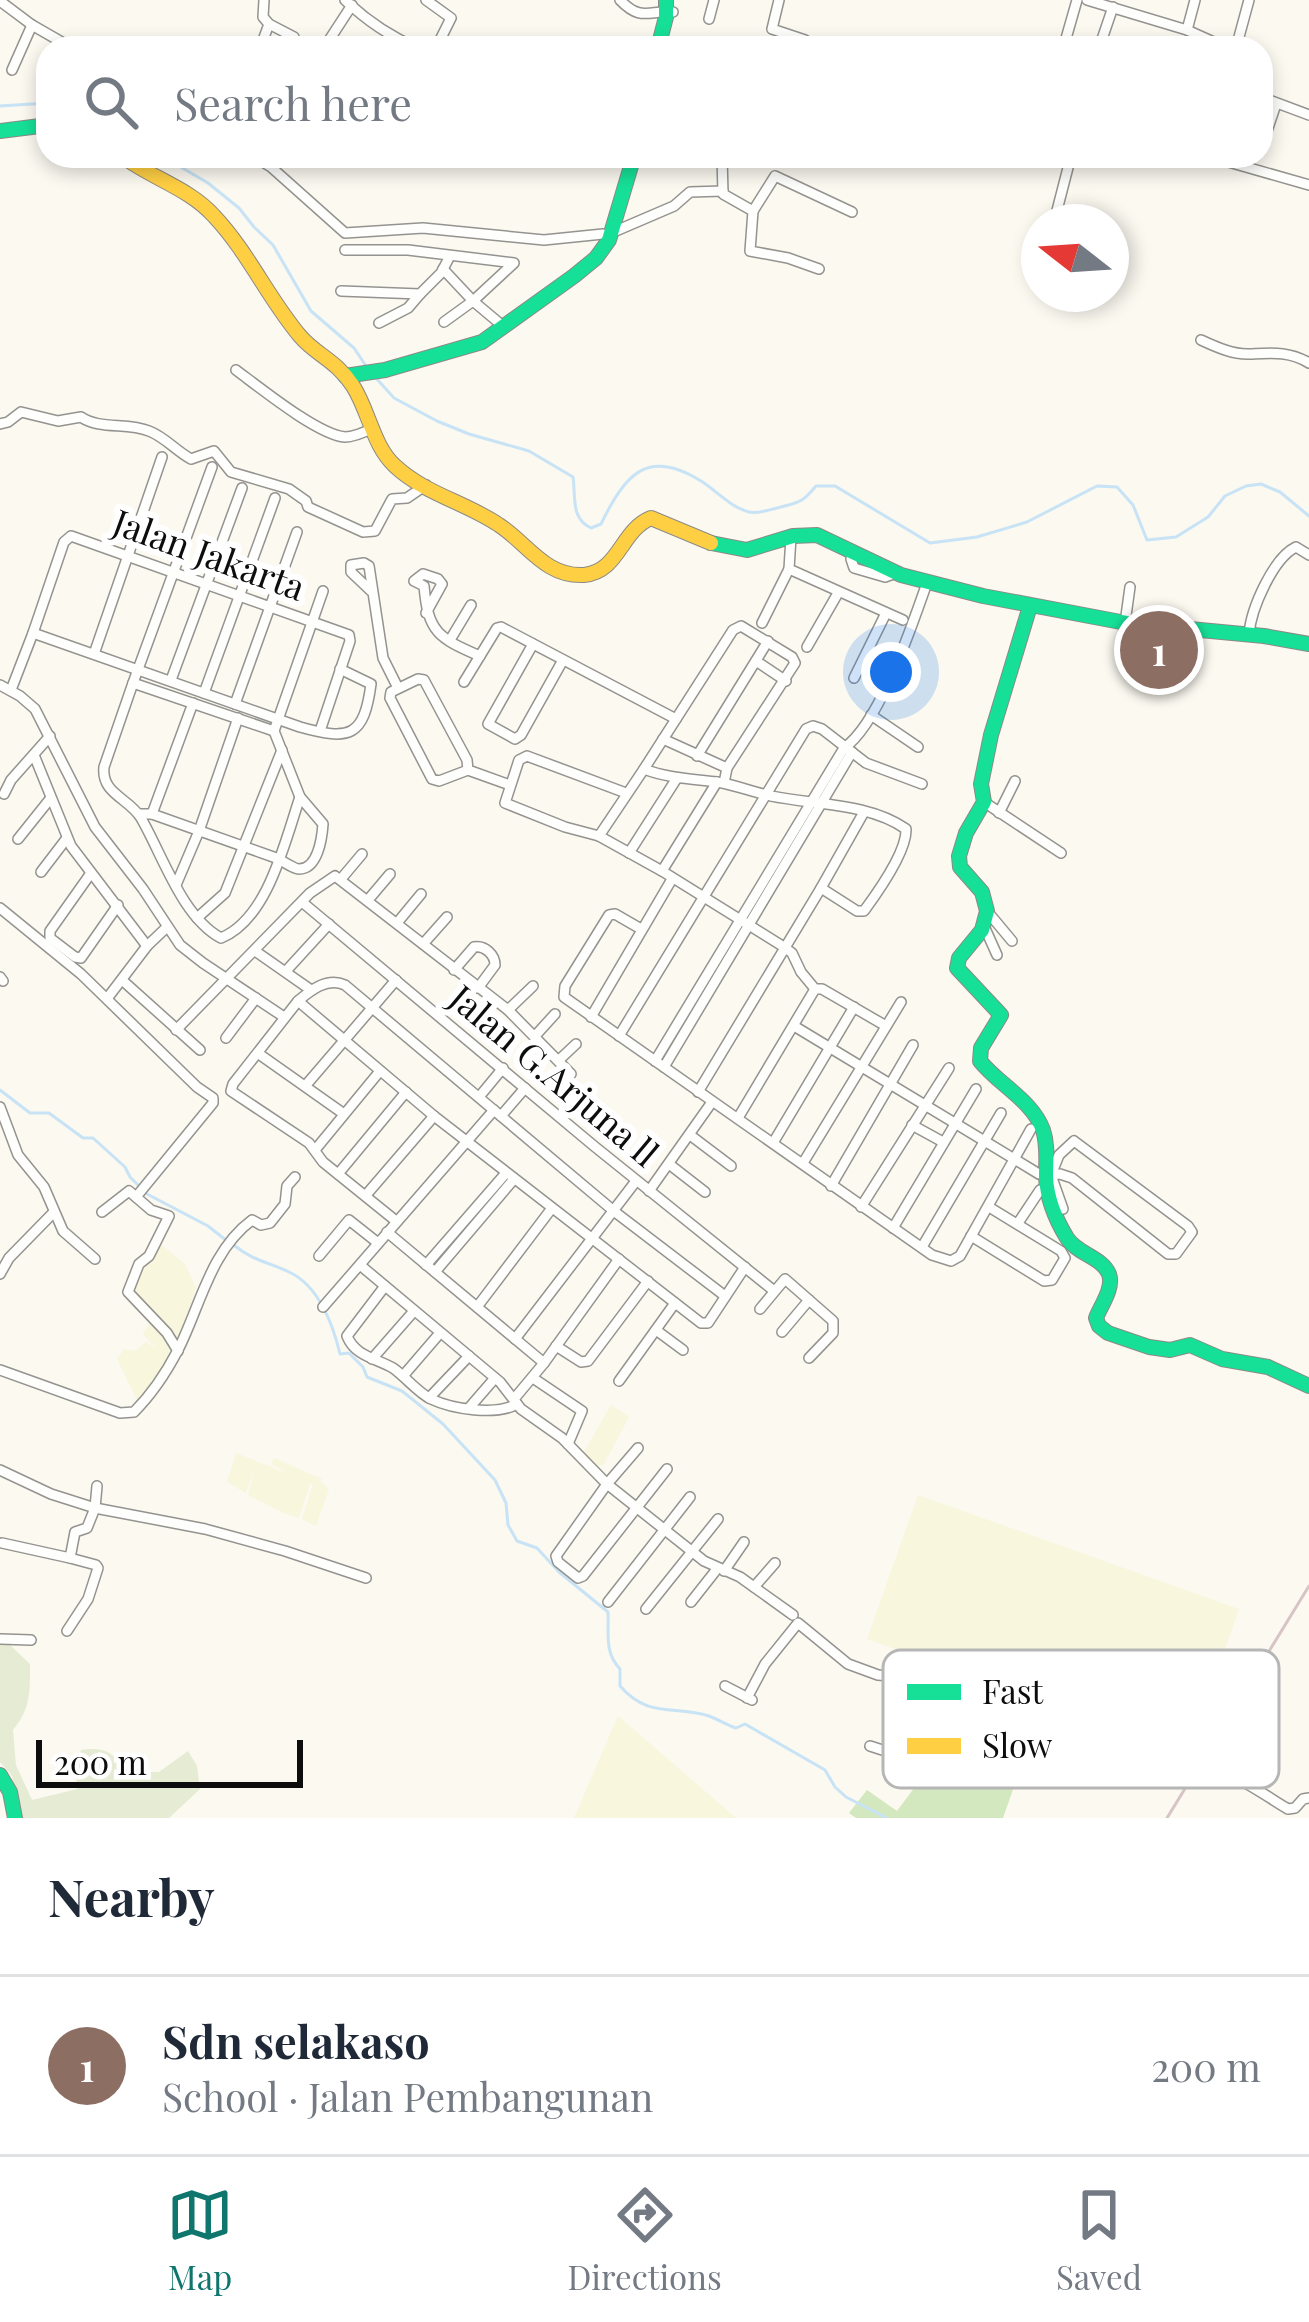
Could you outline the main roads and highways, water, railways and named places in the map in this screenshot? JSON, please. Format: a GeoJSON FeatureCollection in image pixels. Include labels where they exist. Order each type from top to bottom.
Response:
{"type":"FeatureCollection","features":[{"type":"Feature","properties":{"kind":"waterway"},"geometry":{"type":"LineString","coordinates":[[0,106],[36,104]]}},
{"type":"Feature","properties":{"kind":"waterway"},"geometry":{"type":"LineString","coordinates":[[182,168],[239,208],[273,245],[311,311],[354,348],[366,366]]}},
{"type":"Feature","properties":{"kind":"waterway"},"geometry":{"type":"LineString","coordinates":[[376,378],[394,398],[437,421],[529,451],[573,477],[577,512],[591,528],[601,524],[629,480],[640,471],[666,466],[752,512],[799,502],[816,486],[835,486],[930,543],[977,537],[1027,522],[1097,486],[1117,487],[1133,505],[1147,540],[1176,537],[1208,517],[1225,496],[1246,486],[1261,484],[1280,492],[1309,516]]}},
{"type":"Feature","properties":{"kind":"waterway"},"geometry":{"type":"LineString","coordinates":[[0,1090],[30,1113],[49,1113],[83,1138],[93,1138],[147,1194],[227,1241]]}},
{"type":"Feature","properties":{"kind":"waterway"},"geometry":{"type":"LineString","coordinates":[[235,1246],[308,1286],[328,1318],[340,1354],[349,1353],[367,1377],[402,1391],[443,1424],[495,1480],[517,1541],[537,1548],[608,1612],[609,1649],[620,1669],[620,1686],[631,1696],[651,1707],[709,1716],[736,1728],[745,1724],[825,1770],[846,1797],[887,1818]]}},
{"type":"Feature","properties":{"kind":"railway"},"geometry":{"type":"LineString","coordinates":[[1270,1650],[1309,1586]]}},
{"type":"Feature","properties":{"kind":"railway"},"geometry":{"type":"LineString","coordinates":[[1167,1818],[1185,1788]]}},
{"type":"Feature","properties":{"kind":"place","name":"Sdn selakaso"},"geometry":{"type":"Point","coordinates":[1159,650]}}]}
